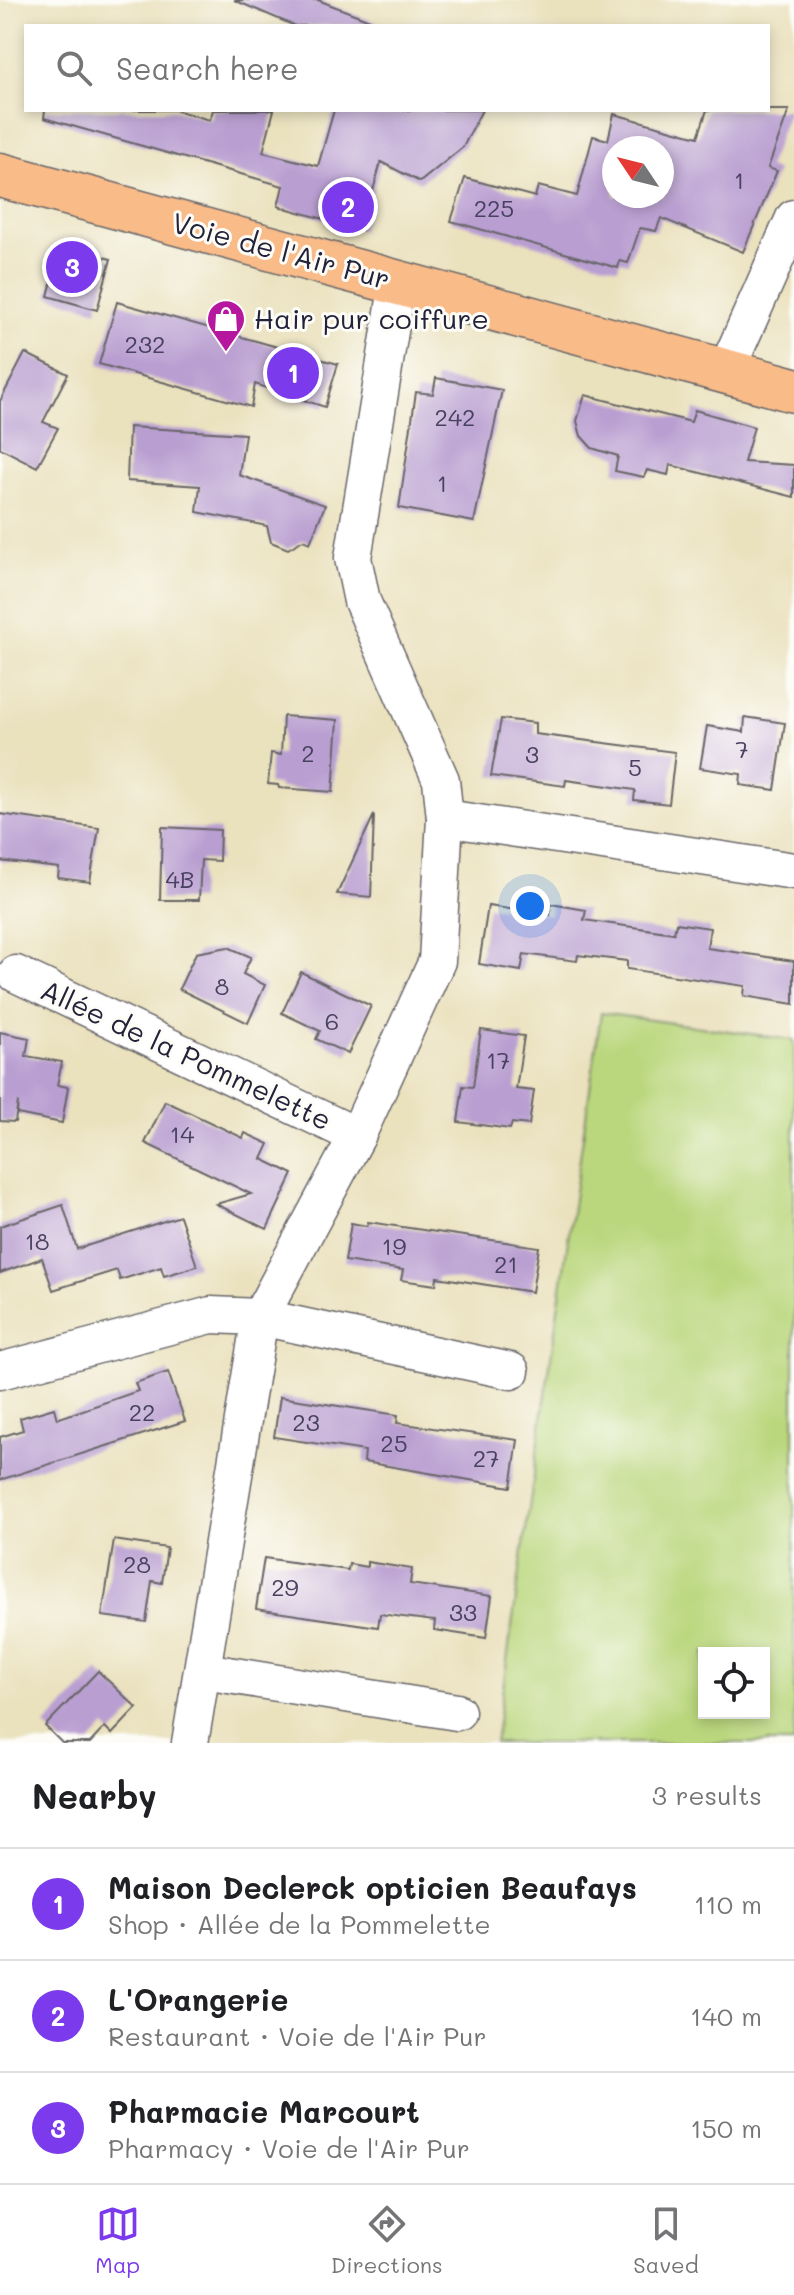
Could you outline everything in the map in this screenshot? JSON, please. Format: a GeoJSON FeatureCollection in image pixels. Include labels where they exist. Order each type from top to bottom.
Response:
{"type":"FeatureCollection","features":[{"type":"Feature","properties":{"kind":"main road","name":"Voie de l'Air Pur"},"geometry":{"type":"LineString","coordinates":[[0,175],[794,390]]}},
{"type":"Feature","properties":{"kind":"street"},"geometry":{"type":"LineString","coordinates":[[726,371],[794,218]]}},
{"type":"Feature","properties":{"kind":"street","name":"Allée de la Pommelette"},"geometry":{"type":"LineString","coordinates":[[186,1735],[204,1671],[260,1317],[357,1136],[437,961],[445,818],[441,780],[362,601],[353,558],[398,282]]}},
{"type":"Feature","properties":{"kind":"street"},"geometry":{"type":"LineString","coordinates":[[445,818],[794,871]]}},
{"type":"Feature","properties":{"kind":"street","name":"Allée de la Pommelette"},"geometry":{"type":"LineString","coordinates":[[16,974],[357,1136]]}},
{"type":"Feature","properties":{"kind":"street"},"geometry":{"type":"LineString","coordinates":[[0,1371],[211,1315],[260,1317],[511,1371]]}},
{"type":"Feature","properties":{"kind":"street"},"geometry":{"type":"LineString","coordinates":[[204,1671],[457,1712]]}},
{"type":"Feature","properties":{"kind":"green space"},"geometry":{"type":"Polygon","coordinates":[[[601,1013],[794,1040],[794,1743],[495,1743],[601,1013]]]}},
{"type":"Feature","properties":{"kind":"building"},"geometry":{"type":"Polygon","coordinates":[[[234,0],[318,0],[380,24],[290,24],[234,0]]]}},
{"type":"Feature","properties":{"kind":"building"},"geometry":{"type":"Polygon","coordinates":[[[789,110],[768,168],[777,171],[743,252],[661,218],[656,231],[640,228],[628,263],[620,261],[618,268],[451,221],[465,178],[535,197],[538,186],[577,196],[593,136],[602,138],[602,208],[674,208],[674,136],[609,136],[614,114],[698,137],[706,112],[789,110]]]}},
{"type":"Feature","properties":{"kind":"building"},"geometry":{"type":"Polygon","coordinates":[[[45,112],[182,112],[210,120],[212,112],[273,112],[263,152],[318,166],[333,112],[481,112],[463,147],[420,182],[381,162],[362,230],[278,206],[283,186],[44,118],[45,112]]]}},
{"type":"Feature","properties":{"kind":"building"},"geometry":{"type":"Polygon","coordinates":[[[61,246],[111,259],[97,310],[48,296],[61,246]]]}},
{"type":"Feature","properties":{"kind":"building"},"geometry":{"type":"Polygon","coordinates":[[[117,302],[338,364],[325,407],[255,384],[251,407],[99,364],[117,302]]]}},
{"type":"Feature","properties":{"kind":"building"},"geometry":{"type":"Polygon","coordinates":[[[25,353],[68,374],[43,422],[58,428],[37,467],[0,448],[0,401],[25,353]]]}},
{"type":"Feature","properties":{"kind":"building"},"geometry":{"type":"Polygon","coordinates":[[[436,378],[502,390],[474,522],[399,508],[416,392],[433,394],[436,378]]]}},
{"type":"Feature","properties":{"kind":"building"},"geometry":{"type":"Polygon","coordinates":[[[585,395],[691,422],[695,410],[754,427],[744,462],[794,465],[794,497],[670,465],[668,475],[647,470],[644,477],[615,471],[618,456],[592,448],[581,436],[577,421],[585,395]]]}},
{"type":"Feature","properties":{"kind":"building"},"geometry":{"type":"Polygon","coordinates":[[[129,427],[245,434],[239,475],[325,505],[310,543],[303,540],[288,549],[271,542],[267,526],[197,512],[200,486],[127,481],[129,427]]]}},
{"type":"Feature","properties":{"kind":"building"},"geometry":{"type":"Polygon","coordinates":[[[283,716],[338,720],[333,792],[279,788],[278,785],[268,784],[271,753],[281,755],[283,716]]]}},
{"type":"Feature","properties":{"kind":"building"},"geometry":{"type":"Polygon","coordinates":[[[745,717],[785,723],[775,790],[740,785],[741,774],[700,768],[707,726],[744,732],[745,717]]]}},
{"type":"Feature","properties":{"kind":"building"},"geometry":{"type":"Polygon","coordinates":[[[501,719],[535,723],[535,734],[675,752],[669,804],[634,800],[635,790],[566,780],[565,786],[491,776],[501,719]]]}},
{"type":"Feature","properties":{"kind":"building"},"geometry":{"type":"Polygon","coordinates":[[[0,814],[99,828],[90,882],[58,878],[59,868],[0,861],[0,814]]]}},
{"type":"Feature","properties":{"kind":"building"},"geometry":{"type":"Polygon","coordinates":[[[374,815],[371,897],[337,894],[374,815]]]}},
{"type":"Feature","properties":{"kind":"building"},"geometry":{"type":"Polygon","coordinates":[[[162,827],[220,830],[219,861],[201,860],[199,900],[160,900],[162,827]]]}},
{"type":"Feature","properties":{"kind":"building"},"geometry":{"type":"Polygon","coordinates":[[[551,904],[586,910],[584,920],[674,933],[676,923],[710,928],[707,948],[794,961],[794,1004],[744,996],[745,986],[627,969],[627,961],[578,955],[577,961],[524,954],[521,971],[479,964],[488,906],[550,915],[551,904]]]}},
{"type":"Feature","properties":{"kind":"building"},"geometry":{"type":"Polygon","coordinates":[[[228,947],[251,957],[243,974],[265,985],[248,1023],[179,989],[196,953],[228,947]]]}},
{"type":"Feature","properties":{"kind":"building"},"geometry":{"type":"Polygon","coordinates":[[[301,972],[371,1006],[348,1054],[316,1039],[320,1031],[282,1013],[301,972]]]}},
{"type":"Feature","properties":{"kind":"building"},"geometry":{"type":"Polygon","coordinates":[[[481,1030],[524,1036],[516,1089],[534,1091],[529,1125],[512,1123],[510,1129],[458,1122],[463,1086],[473,1087],[481,1030]]]}},
{"type":"Feature","properties":{"kind":"building"},"geometry":{"type":"Polygon","coordinates":[[[0,1032],[29,1038],[26,1056],[62,1062],[57,1085],[68,1087],[62,1123],[17,1114],[18,1102],[15,1122],[0,1121],[0,1032]]]}},
{"type":"Feature","properties":{"kind":"building"},"geometry":{"type":"Polygon","coordinates":[[[165,1101],[243,1138],[245,1133],[269,1144],[262,1159],[293,1174],[267,1229],[216,1204],[251,1194],[145,1143],[165,1101]]]}},
{"type":"Feature","properties":{"kind":"building"},"geometry":{"type":"Polygon","coordinates":[[[63,1205],[77,1249],[180,1216],[197,1266],[164,1276],[161,1267],[120,1280],[117,1270],[53,1290],[42,1258],[0,1273],[0,1226],[63,1205]]]}},
{"type":"Feature","properties":{"kind":"building"},"geometry":{"type":"Polygon","coordinates":[[[368,1222],[539,1247],[532,1292],[437,1277],[436,1285],[401,1280],[403,1270],[345,1261],[351,1223],[367,1226],[368,1222]]]}},
{"type":"Feature","properties":{"kind":"building"},"geometry":{"type":"Polygon","coordinates":[[[168,1372],[185,1421],[0,1480],[0,1437],[23,1430],[20,1418],[54,1408],[57,1419],[138,1391],[135,1383],[168,1372]]]}},
{"type":"Feature","properties":{"kind":"building"},"geometry":{"type":"Polygon","coordinates":[[[280,1397],[398,1415],[397,1423],[518,1440],[511,1487],[364,1462],[365,1451],[274,1437],[280,1397]]]}},
{"type":"Feature","properties":{"kind":"building"},"geometry":{"type":"Polygon","coordinates":[[[114,1540],[167,1548],[162,1583],[152,1581],[146,1622],[102,1616],[114,1540]]]}},
{"type":"Feature","properties":{"kind":"building"},"geometry":{"type":"Polygon","coordinates":[[[264,1558],[348,1570],[349,1564],[367,1567],[367,1562],[412,1569],[410,1584],[492,1596],[486,1638],[434,1630],[435,1621],[380,1614],[378,1627],[256,1609],[264,1558]]]}},
{"type":"Feature","properties":{"kind":"building"},"geometry":{"type":"Polygon","coordinates":[[[98,1671],[137,1708],[112,1734],[105,1727],[90,1743],[62,1743],[45,1726],[98,1671]]]}},
{"type":"Feature","properties":{"kind":"place","name":"L'Orangerie"},"geometry":{"type":"Point","coordinates":[348,207]}},
{"type":"Feature","properties":{"kind":"place","name":"Pharmacie Marcourt"},"geometry":{"type":"Point","coordinates":[72,267]}},
{"type":"Feature","properties":{"kind":"place","name":"Hair pur coiffure"},"geometry":{"type":"Point","coordinates":[226,353]}},
{"type":"Feature","properties":{"kind":"place","name":"Maison Declerck opticien Beaufays"},"geometry":{"type":"Point","coordinates":[293,373]}}]}
